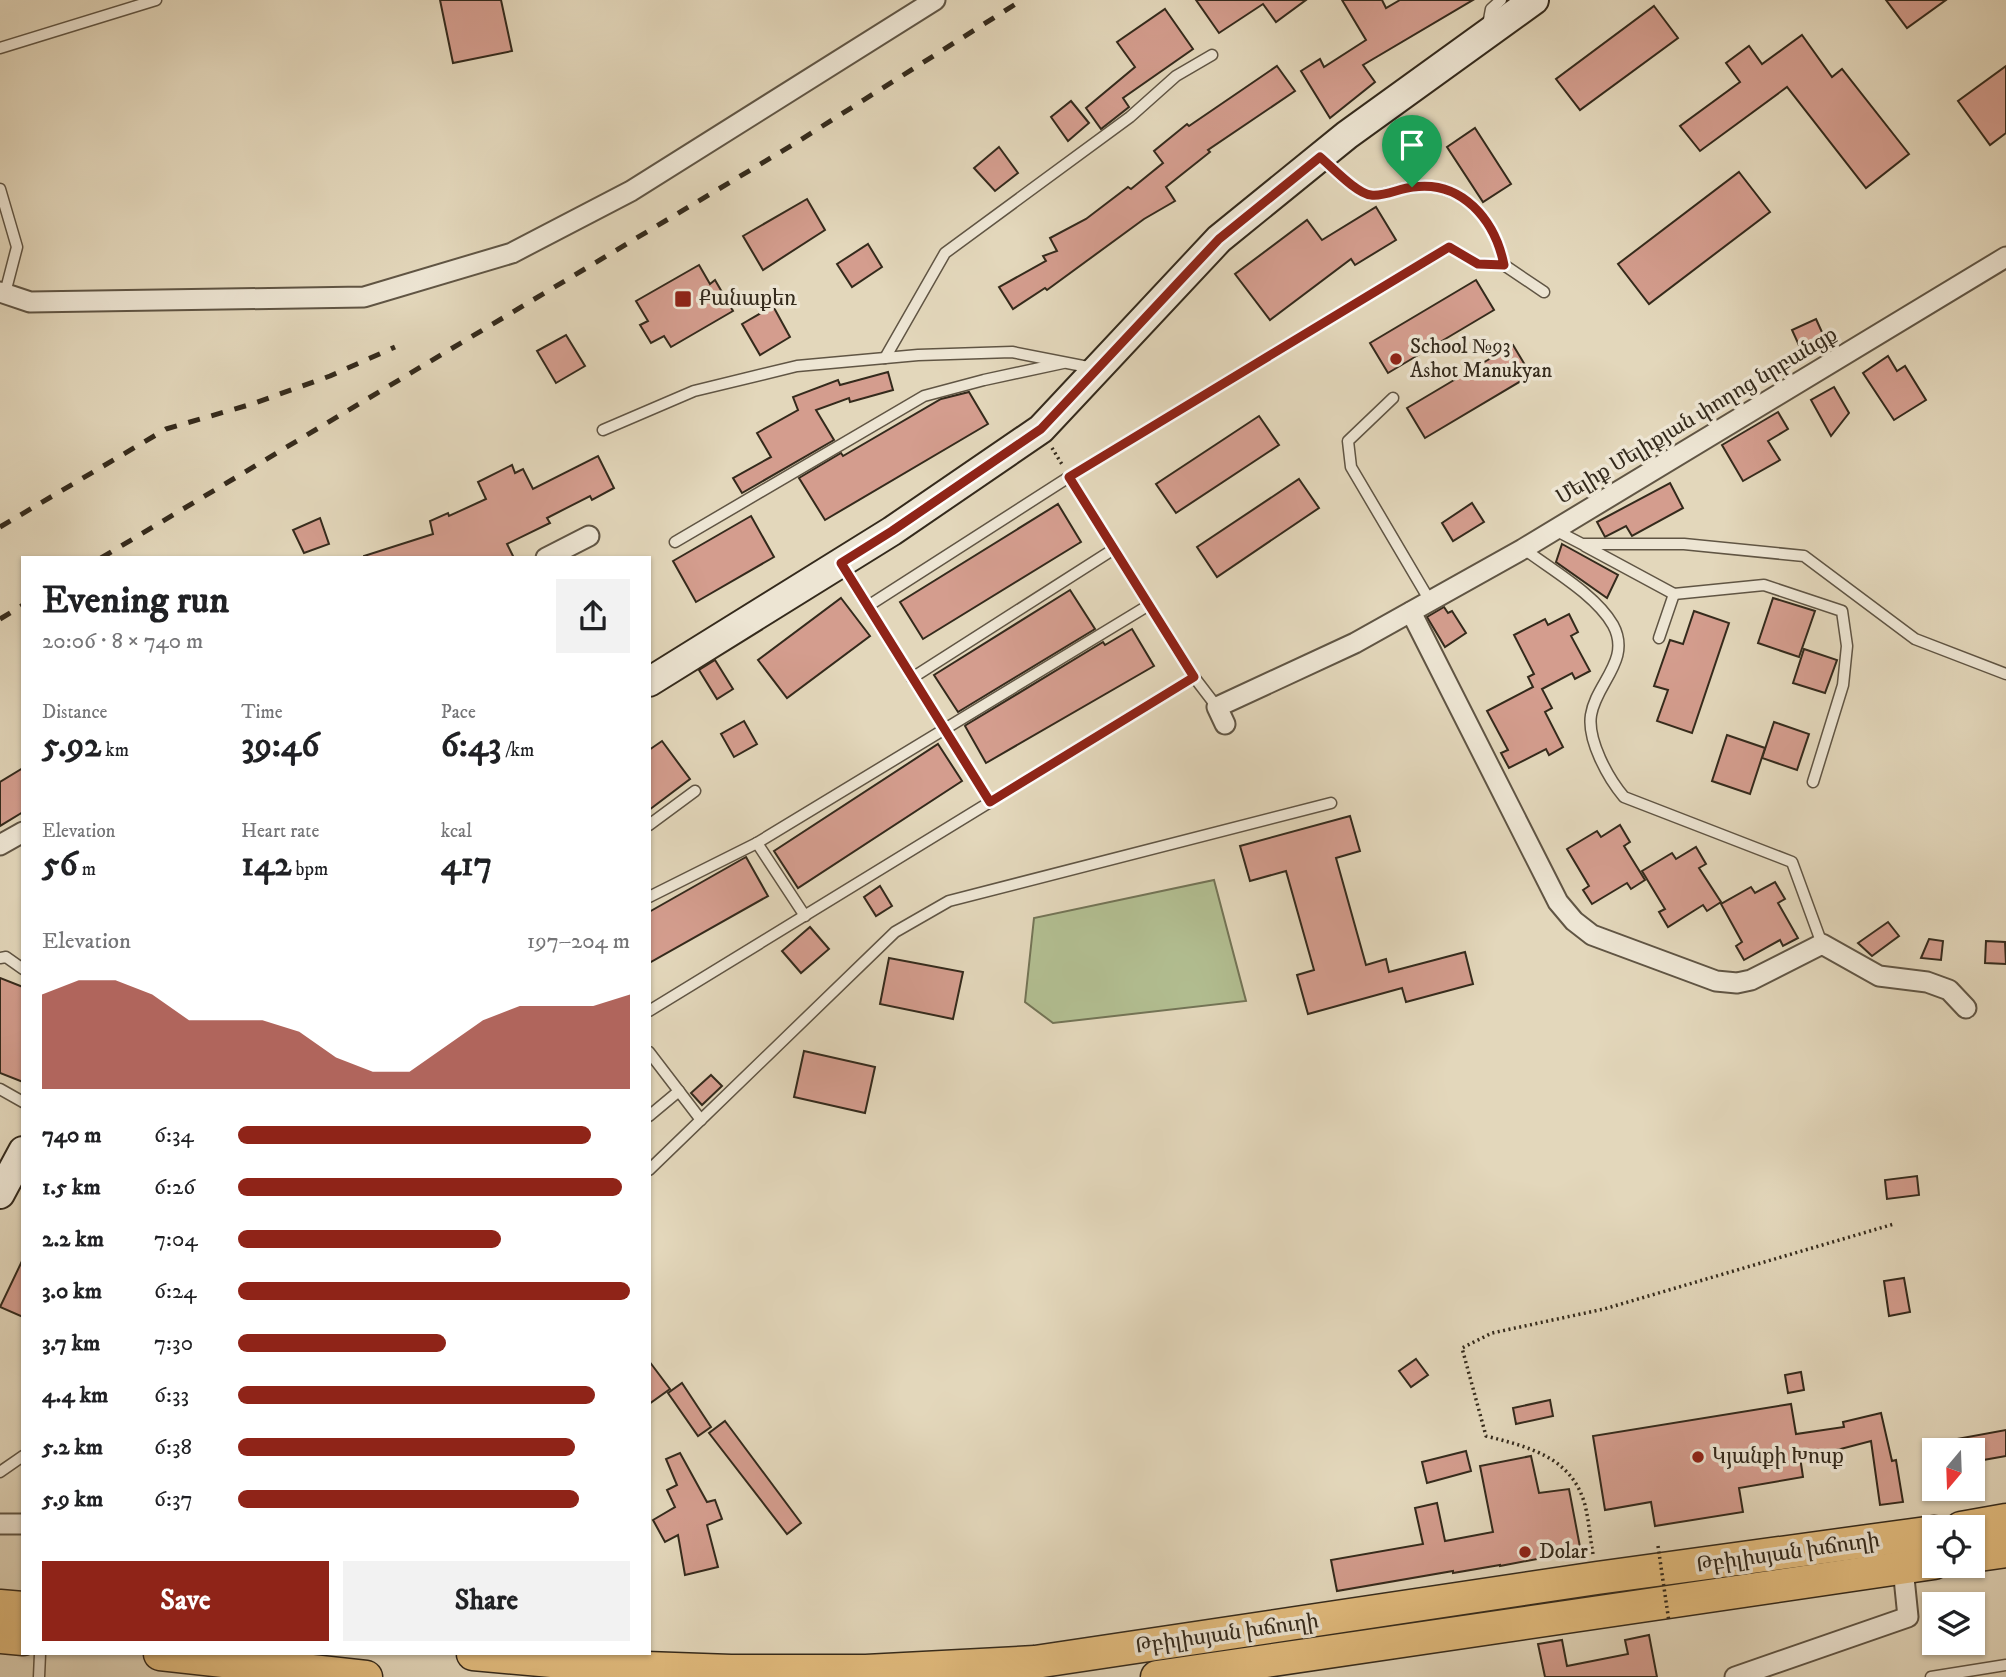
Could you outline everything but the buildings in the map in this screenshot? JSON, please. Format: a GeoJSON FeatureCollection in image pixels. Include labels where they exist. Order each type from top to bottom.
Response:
{"type":"FeatureCollection","features":[{"type":"Feature","properties":{"kind":"main road"},"geometry":{"type":"LineString","coordinates":[[651,681],[892,531],[1041,429],[1219,239],[1320,157],[1534,0]]}},
{"type":"Feature","properties":{"kind":"main road"},"geometry":{"type":"LineString","coordinates":[[0,1194],[21,1155]]}},
{"type":"Feature","properties":{"kind":"main road"},"geometry":{"type":"LineString","coordinates":[[1985,1524],[2006,1520]]}},
{"type":"Feature","properties":{"kind":"main road","name":"Թբիլիսյան խճուղի"},"geometry":{"type":"LineString","coordinates":[[481,1655],[617,1672],[866,1671],[1035,1662],[1597,1578],[1922,1534]]}},
{"type":"Feature","properties":{"kind":"main road"},"geometry":{"type":"LineString","coordinates":[[1985,1554],[2006,1550]]}},
{"type":"Feature","properties":{"kind":"main road","name":"Թբիլիսյան խճուղի"},"geometry":{"type":"LineString","coordinates":[[1157,1677],[1922,1565]]}},
{"type":"Feature","properties":{"kind":"main road"},"geometry":{"type":"LineString","coordinates":[[0,1606],[21,1608]]}},
{"type":"Feature","properties":{"kind":"main road"},"geometry":{"type":"LineString","coordinates":[[0,1637],[21,1639]]}},
{"type":"Feature","properties":{"kind":"main road"},"geometry":{"type":"LineString","coordinates":[[171,1655],[366,1677]]}},
{"type":"Feature","properties":{"kind":"street"},"geometry":{"type":"LineString","coordinates":[[3,292],[30,302],[364,298],[512,253],[631,191],[935,0]]}},
{"type":"Feature","properties":{"kind":"street","name":"Մելիք Մելիքյան փողոց նրբանցք"},"geometry":{"type":"LineString","coordinates":[[1221,716],[1524,548],[2006,257]]}},
{"type":"Feature","properties":{"kind":"street"},"geometry":{"type":"LineString","coordinates":[[550,556],[589,536]]}},
{"type":"Feature","properties":{"kind":"street"},"geometry":{"type":"LineString","coordinates":[[1411,612],[1558,902],[1574,921],[1591,934],[1716,981],[1737,983],[1751,980],[1822,944],[1879,976],[1927,982],[1950,990],[1966,1008]]}},
{"type":"Feature","properties":{"kind":"street"},"geometry":{"type":"LineString","coordinates":[[0,845],[21,833]]}},
{"type":"Feature","properties":{"kind":"street"},"geometry":{"type":"LineString","coordinates":[[0,1524],[21,1524]]}},
{"type":"Feature","properties":{"kind":"street"},"geometry":{"type":"LineString","coordinates":[[1735,1677],[1908,1617],[1903,1568]]}},
{"type":"Feature","properties":{"kind":"lane"},"geometry":{"type":"LineString","coordinates":[[0,48],[156,0]]}},
{"type":"Feature","properties":{"kind":"lane"},"geometry":{"type":"LineString","coordinates":[[1487,32],[1492,9],[1501,0]]}},
{"type":"Feature","properties":{"kind":"lane"},"geometry":{"type":"LineString","coordinates":[[885,358],[945,253],[1130,117],[1176,76],[1212,55]]}},
{"type":"Feature","properties":{"kind":"lane"},"geometry":{"type":"LineString","coordinates":[[1320,157],[1362,193],[1373,196],[1433,185],[1449,190],[1471,203],[1489,223],[1501,247],[1504,265]]}},
{"type":"Feature","properties":{"kind":"lane"},"geometry":{"type":"LineString","coordinates":[[0,189],[17,247],[3,292]]}},
{"type":"Feature","properties":{"kind":"lane"},"geometry":{"type":"LineString","coordinates":[[868,606],[1069,477],[1449,247],[1478,264],[1504,265],[1544,292]]}},
{"type":"Feature","properties":{"kind":"lane"},"geometry":{"type":"LineString","coordinates":[[603,430],[694,391],[797,366],[885,358],[1012,352],[1097,368]]}},
{"type":"Feature","properties":{"kind":"lane"},"geometry":{"type":"LineString","coordinates":[[675,542],[924,396],[1067,363]]}},
{"type":"Feature","properties":{"kind":"lane"},"geometry":{"type":"LineString","coordinates":[[1393,398],[1348,441],[1351,467],[1430,601]]}},
{"type":"Feature","properties":{"kind":"lane"},"geometry":{"type":"LineString","coordinates":[[1069,477],[1221,716]]}},
{"type":"Feature","properties":{"kind":"lane"},"geometry":{"type":"LineString","coordinates":[[1553,529],[1674,594],[1765,585],[1842,611],[1847,646],[1843,685],[1813,782]]}},
{"type":"Feature","properties":{"kind":"lane"},"geometry":{"type":"LineString","coordinates":[[1582,544],[1684,544],[1804,556],[1915,639],[2006,674]]}},
{"type":"Feature","properties":{"kind":"lane"},"geometry":{"type":"LineString","coordinates":[[912,678],[1114,548]]}},
{"type":"Feature","properties":{"kind":"lane"},"geometry":{"type":"LineString","coordinates":[[1524,548],[1595,602],[1613,625],[1619,640],[1617,660],[1591,712],[1590,730],[1615,786],[1624,797],[1792,862],[1822,944]]}},
{"type":"Feature","properties":{"kind":"lane"},"geometry":{"type":"LineString","coordinates":[[841,563],[990,802]]}},
{"type":"Feature","properties":{"kind":"lane"},"geometry":{"type":"LineString","coordinates":[[1659,638],[1674,594]]}},
{"type":"Feature","properties":{"kind":"lane"},"geometry":{"type":"LineString","coordinates":[[651,896],[757,843],[1149,605]]}},
{"type":"Feature","properties":{"kind":"lane"},"geometry":{"type":"LineString","coordinates":[[651,1010],[1194,677]]}},
{"type":"Feature","properties":{"kind":"lane"},"geometry":{"type":"LineString","coordinates":[[651,824],[695,791]]}},
{"type":"Feature","properties":{"kind":"lane"},"geometry":{"type":"LineString","coordinates":[[651,1168],[895,932],[949,901],[1331,803]]}},
{"type":"Feature","properties":{"kind":"lane"},"geometry":{"type":"LineString","coordinates":[[757,843],[805,916]]}},
{"type":"Feature","properties":{"kind":"lane"},"geometry":{"type":"LineString","coordinates":[[0,958],[6,957],[21,968]]}},
{"type":"Feature","properties":{"kind":"lane"},"geometry":{"type":"LineString","coordinates":[[651,1055],[701,1120]]}},
{"type":"Feature","properties":{"kind":"lane"},"geometry":{"type":"LineString","coordinates":[[0,1089],[21,1101]]}},
{"type":"Feature","properties":{"kind":"lane"},"geometry":{"type":"LineString","coordinates":[[651,1114],[679,1091]]}},
{"type":"Feature","properties":{"kind":"lane"},"geometry":{"type":"LineString","coordinates":[[0,1472],[21,1457]]}},
{"type":"Feature","properties":{"kind":"lane"},"geometry":{"type":"LineString","coordinates":[[39,1677],[40,1655]]}},
{"type":"Feature","properties":{"kind":"lane"},"geometry":{"type":"LineString","coordinates":[[192,1657],[239,1675]]}},
{"type":"Feature","properties":{"kind":"lane"},"geometry":{"type":"LineString","coordinates":[[1931,1677],[2006,1665]]}},
{"type":"Feature","properties":{"kind":"path"},"geometry":{"type":"LineString","coordinates":[[1041,429],[1069,477]]}},
{"type":"Feature","properties":{"kind":"path"},"geometry":{"type":"LineString","coordinates":[[1597,1578],[1584,1503],[1566,1468],[1529,1447],[1486,1436],[1462,1348],[1492,1333],[1604,1309],[1894,1224]]}},
{"type":"Feature","properties":{"kind":"path"},"geometry":{"type":"LineString","coordinates":[[1658,1546],[1669,1622]]}},
{"type":"Feature","properties":{"kind":"green space"},"geometry":{"type":"Polygon","coordinates":[[[1214,880],[1246,1001],[1053,1023],[1025,1002],[1034,918],[1214,880]]]}},
{"type":"Feature","properties":{"kind":"railway"},"geometry":{"type":"LineString","coordinates":[[104,556],[794,144],[1022,0]]}},
{"type":"Feature","properties":{"kind":"railway"},"geometry":{"type":"LineString","coordinates":[[0,527],[166,429],[252,404],[330,376],[395,347]]}},
{"type":"Feature","properties":{"kind":"railway"},"geometry":{"type":"LineString","coordinates":[[0,619],[21,606]]}},
{"type":"Feature","properties":{"kind":"place","name":"Քանաքեռ"},"geometry":{"type":"Point","coordinates":[683,299]}},
{"type":"Feature","properties":{"kind":"place","name":"School №93 Ashot Manukyan"},"geometry":{"type":"Point","coordinates":[1396,359]}},
{"type":"Feature","properties":{"kind":"place","name":"Կյանքի Խոսք"},"geometry":{"type":"Point","coordinates":[1698,1457]}},
{"type":"Feature","properties":{"kind":"place","name":"Dolar"},"geometry":{"type":"Point","coordinates":[1525,1552]}},
{"type":"Feature","properties":{"kind":"route"},"geometry":{"type":"LineString","coordinates":[[1320,157],[1362,193],[1373,196],[1412,187],[1433,185],[1449,190],[1471,203],[1489,223],[1501,247],[1504,265],[1478,264],[1449,247],[1069,477],[1194,677],[990,802],[841,563],[1041,429],[1219,239],[1320,157]]}}]}
